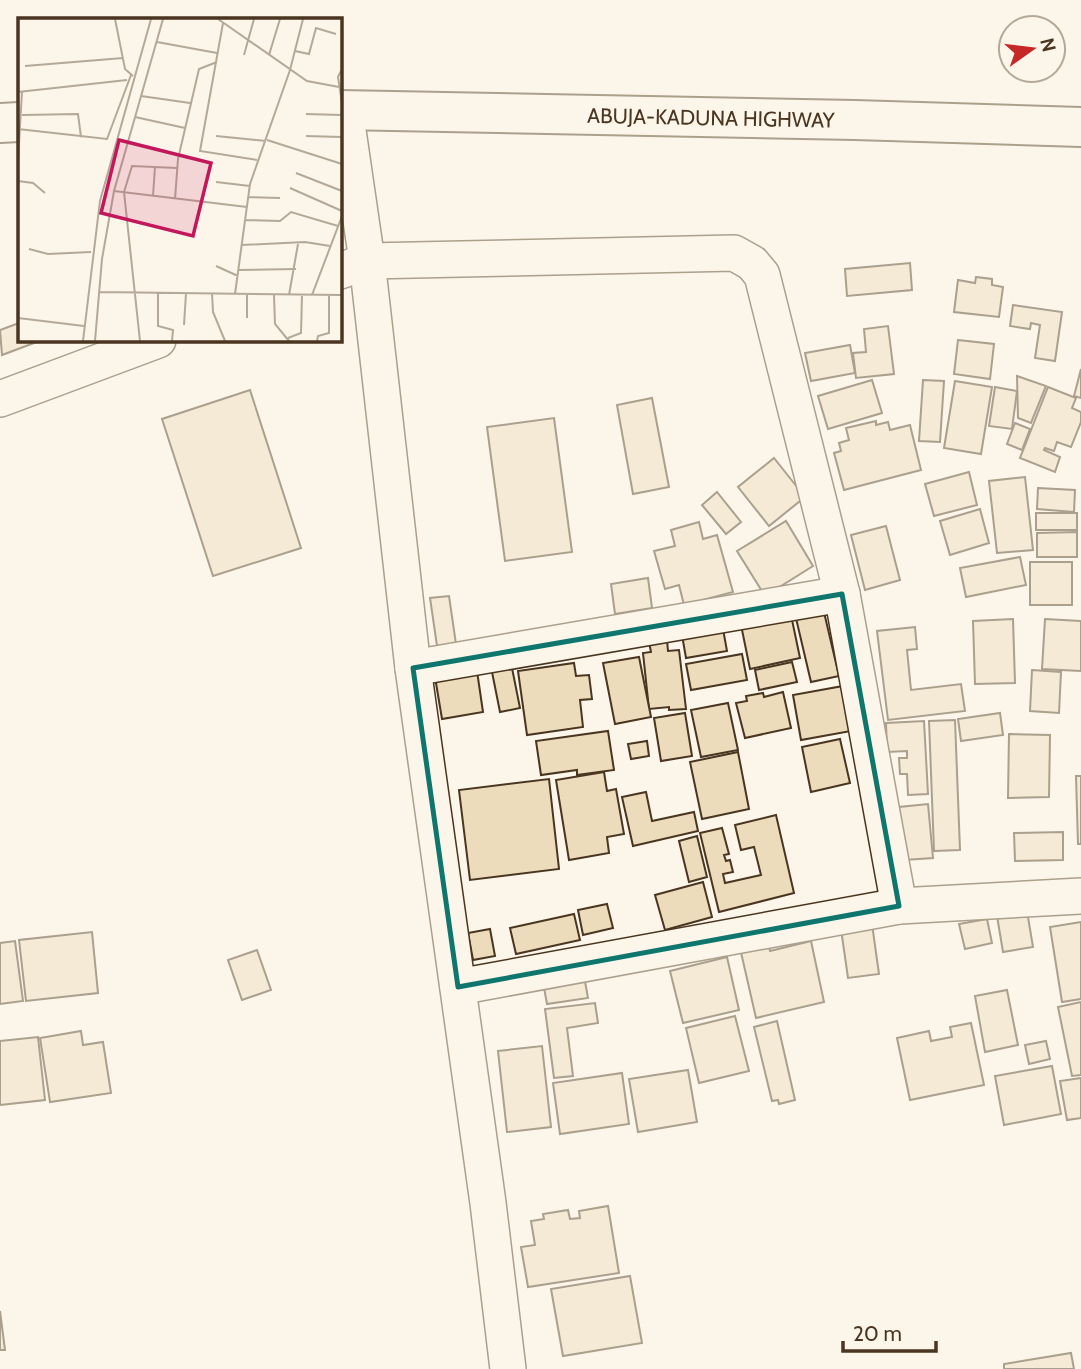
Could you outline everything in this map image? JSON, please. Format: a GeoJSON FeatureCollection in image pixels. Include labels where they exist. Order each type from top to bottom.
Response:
{"type":"FeatureCollection","features":[{"type":"Feature","properties":{"kind":"highway","name":"ABUJA-KADUNA HIGHWAY"},"geometry":{"type":"LineString","coordinates":[[342,110],[1081,127]]}},
{"type":"Feature","properties":{"kind":"highway"},"geometry":{"type":"LineString","coordinates":[[0,123],[18,122]]}},
{"type":"Feature","properties":{"kind":"street"},"geometry":{"type":"LineString","coordinates":[[342,110],[353,266],[458,987],[508,1369]]}},
{"type":"Feature","properties":{"kind":"street"},"geometry":{"type":"LineString","coordinates":[[353,266],[734,253],[752,263],[762,275],[842,594],[900,906]]}},
{"type":"Feature","properties":{"kind":"street"},"geometry":{"type":"LineString","coordinates":[[0,399],[155,341]]}},
{"type":"Feature","properties":{"kind":"street"},"geometry":{"type":"LineString","coordinates":[[413,668],[842,594]]}},
{"type":"Feature","properties":{"kind":"street"},"geometry":{"type":"LineString","coordinates":[[458,987],[900,906],[1081,896]]}},
{"type":"Feature","properties":{"kind":"highlighted area"},"geometry":{"type":"Polygon","coordinates":[[[842,594],[899,906],[458,987],[413,668],[842,594]]]}},
{"type":"Feature","properties":{"kind":"building"},"geometry":{"type":"Polygon","coordinates":[[[910,263],[912,290],[847,296],[845,269],[910,263]]]}},
{"type":"Feature","properties":{"kind":"building"},"geometry":{"type":"Polygon","coordinates":[[[976,277],[992,279],[992,285],[1003,287],[999,317],[954,312],[958,280],[975,283],[976,277]]]}},
{"type":"Feature","properties":{"kind":"building"},"geometry":{"type":"Polygon","coordinates":[[[1013,305],[1062,312],[1055,361],[1035,358],[1040,325],[1031,323],[1030,329],[1010,326],[1013,305]]]}},
{"type":"Feature","properties":{"kind":"building"},"geometry":{"type":"Polygon","coordinates":[[[18,323],[18,341],[39,341],[2,355],[0,330],[18,323]]]}},
{"type":"Feature","properties":{"kind":"building"},"geometry":{"type":"Polygon","coordinates":[[[888,326],[894,374],[856,378],[853,353],[866,352],[864,329],[888,326]]]}},
{"type":"Feature","properties":{"kind":"building"},"geometry":{"type":"Polygon","coordinates":[[[958,340],[994,344],[990,379],[954,374],[958,340]]]}},
{"type":"Feature","properties":{"kind":"building"},"geometry":{"type":"Polygon","coordinates":[[[850,345],[855,373],[811,381],[805,353],[850,345]]]}},
{"type":"Feature","properties":{"kind":"building"},"geometry":{"type":"Polygon","coordinates":[[[1081,369],[1081,398],[1074,396],[1081,369]]]}},
{"type":"Feature","properties":{"kind":"building"},"geometry":{"type":"Polygon","coordinates":[[[1017,376],[1046,386],[1031,423],[1018,418],[1017,376]]]}},
{"type":"Feature","properties":{"kind":"building"},"geometry":{"type":"Polygon","coordinates":[[[872,380],[882,413],[828,429],[818,396],[872,380]]]}},
{"type":"Feature","properties":{"kind":"building"},"geometry":{"type":"Polygon","coordinates":[[[923,380],[944,381],[940,442],[919,441],[923,380]]]}},
{"type":"Feature","properties":{"kind":"building"},"geometry":{"type":"Polygon","coordinates":[[[955,381],[992,387],[981,454],[944,448],[955,381]]]}},
{"type":"Feature","properties":{"kind":"building"},"geometry":{"type":"Polygon","coordinates":[[[995,387],[1017,391],[1012,429],[989,426],[995,387]]]}},
{"type":"Feature","properties":{"kind":"building"},"geometry":{"type":"Polygon","coordinates":[[[1048,387],[1076,398],[1072,408],[1081,412],[1081,422],[1071,447],[1057,442],[1054,451],[1044,450],[1060,457],[1055,472],[1020,458],[1048,387]]]}},
{"type":"Feature","properties":{"kind":"building"},"geometry":{"type":"Polygon","coordinates":[[[250,390],[301,548],[213,576],[162,419],[250,390]]]}},
{"type":"Feature","properties":{"kind":"building"},"geometry":{"type":"Polygon","coordinates":[[[652,398],[669,487],[633,494],[617,405],[652,398]]]}},
{"type":"Feature","properties":{"kind":"building"},"geometry":{"type":"Polygon","coordinates":[[[554,418],[572,552],[505,561],[487,427],[554,418]]]}},
{"type":"Feature","properties":{"kind":"building"},"geometry":{"type":"Polygon","coordinates":[[[876,421],[876,425],[888,422],[890,430],[910,425],[921,470],[844,490],[834,453],[841,451],[839,443],[849,440],[846,428],[876,421]]]}},
{"type":"Feature","properties":{"kind":"building"},"geometry":{"type":"Polygon","coordinates":[[[1015,423],[1030,429],[1022,450],[1007,444],[1015,423]]]}},
{"type":"Feature","properties":{"kind":"building"},"geometry":{"type":"Polygon","coordinates":[[[774,458],[805,497],[769,526],[738,487],[774,458]]]}},
{"type":"Feature","properties":{"kind":"building"},"geometry":{"type":"Polygon","coordinates":[[[969,472],[977,505],[934,516],[925,484],[969,472]]]}},
{"type":"Feature","properties":{"kind":"building"},"geometry":{"type":"Polygon","coordinates":[[[1025,477],[1033,550],[997,553],[989,481],[1025,477]]]}},
{"type":"Feature","properties":{"kind":"building"},"geometry":{"type":"Polygon","coordinates":[[[1038,488],[1075,490],[1074,512],[1037,509],[1038,488]]]}},
{"type":"Feature","properties":{"kind":"building"},"geometry":{"type":"Polygon","coordinates":[[[717,492],[741,522],[726,534],[702,505],[717,492]]]}},
{"type":"Feature","properties":{"kind":"building"},"geometry":{"type":"Polygon","coordinates":[[[980,509],[989,543],[950,555],[940,521],[980,509]]]}},
{"type":"Feature","properties":{"kind":"building"},"geometry":{"type":"Polygon","coordinates":[[[1036,513],[1077,513],[1077,530],[1036,530],[1036,513]]]}},
{"type":"Feature","properties":{"kind":"building"},"geometry":{"type":"Polygon","coordinates":[[[786,521],[813,566],[765,596],[737,551],[786,521]]]}},
{"type":"Feature","properties":{"kind":"building"},"geometry":{"type":"Polygon","coordinates":[[[699,522],[703,539],[717,535],[733,592],[684,605],[679,585],[665,589],[654,551],[675,546],[671,530],[699,522]]]}},
{"type":"Feature","properties":{"kind":"building"},"geometry":{"type":"Polygon","coordinates":[[[886,526],[900,580],[865,590],[851,535],[886,526]]]}},
{"type":"Feature","properties":{"kind":"building"},"geometry":{"type":"Polygon","coordinates":[[[1077,532],[1077,557],[1037,557],[1037,533],[1077,532]]]}},
{"type":"Feature","properties":{"kind":"building"},"geometry":{"type":"Polygon","coordinates":[[[1020,557],[1026,585],[966,597],[960,568],[1020,557]]]}},
{"type":"Feature","properties":{"kind":"building"},"geometry":{"type":"Polygon","coordinates":[[[1030,562],[1072,562],[1072,605],[1030,605],[1030,562]]]}},
{"type":"Feature","properties":{"kind":"building"},"geometry":{"type":"Polygon","coordinates":[[[648,578],[652,608],[615,614],[611,584],[648,578]]]}},
{"type":"Feature","properties":{"kind":"building"},"geometry":{"type":"Polygon","coordinates":[[[449,596],[456,644],[437,646],[430,598],[449,596]]]}},
{"type":"Feature","properties":{"kind":"building"},"geometry":{"type":"Polygon","coordinates":[[[823,608],[839,676],[811,682],[795,614],[823,608]]]}},
{"type":"Feature","properties":{"kind":"building"},"geometry":{"type":"Polygon","coordinates":[[[791,615],[800,658],[750,669],[741,625],[791,615]]]}},
{"type":"Feature","properties":{"kind":"building"},"geometry":{"type":"Polygon","coordinates":[[[1013,619],[1015,683],[975,684],[973,621],[1013,619]]]}},
{"type":"Feature","properties":{"kind":"building"},"geometry":{"type":"Polygon","coordinates":[[[1045,619],[1081,621],[1081,671],[1042,669],[1045,619]]]}},
{"type":"Feature","properties":{"kind":"building"},"geometry":{"type":"Polygon","coordinates":[[[915,627],[917,649],[907,650],[911,690],[961,684],[965,711],[888,720],[877,631],[915,627]]]}},
{"type":"Feature","properties":{"kind":"building"},"geometry":{"type":"Polygon","coordinates":[[[723,629],[727,651],[686,658],[682,635],[723,629]]]}},
{"type":"Feature","properties":{"kind":"building"},"geometry":{"type":"Polygon","coordinates":[[[667,640],[668,651],[679,650],[686,709],[649,709],[643,653],[651,652],[649,642],[667,640]]]}},
{"type":"Feature","properties":{"kind":"building"},"geometry":{"type":"Polygon","coordinates":[[[742,654],[747,680],[691,690],[686,664],[742,654]]]}},
{"type":"Feature","properties":{"kind":"building"},"geometry":{"type":"Polygon","coordinates":[[[639,657],[651,717],[615,724],[603,663],[639,657]]]}},
{"type":"Feature","properties":{"kind":"building"},"geometry":{"type":"Polygon","coordinates":[[[792,662],[797,682],[759,690],[755,670],[792,662]]]}},
{"type":"Feature","properties":{"kind":"building"},"geometry":{"type":"Polygon","coordinates":[[[574,663],[576,676],[589,675],[592,699],[580,700],[583,727],[527,735],[518,671],[574,663]]]}},
{"type":"Feature","properties":{"kind":"building"},"geometry":{"type":"Polygon","coordinates":[[[512,668],[520,708],[500,712],[492,672],[512,668]]]}},
{"type":"Feature","properties":{"kind":"building"},"geometry":{"type":"Polygon","coordinates":[[[1032,670],[1061,672],[1059,713],[1030,711],[1032,670]]]}},
{"type":"Feature","properties":{"kind":"building"},"geometry":{"type":"Polygon","coordinates":[[[477,671],[483,712],[442,719],[435,677],[477,671]]]}},
{"type":"Feature","properties":{"kind":"building"},"geometry":{"type":"Polygon","coordinates":[[[843,686],[851,731],[801,740],[793,695],[843,686]]]}},
{"type":"Feature","properties":{"kind":"building"},"geometry":{"type":"Polygon","coordinates":[[[783,692],[791,728],[745,738],[736,703],[747,701],[746,696],[763,693],[764,697],[783,692]]]}},
{"type":"Feature","properties":{"kind":"building"},"geometry":{"type":"Polygon","coordinates":[[[728,703],[738,750],[701,757],[691,710],[728,703]]]}},
{"type":"Feature","properties":{"kind":"building"},"geometry":{"type":"Polygon","coordinates":[[[685,713],[692,756],[661,761],[654,718],[685,713]]]}},
{"type":"Feature","properties":{"kind":"building"},"geometry":{"type":"Polygon","coordinates":[[[1000,713],[1003,735],[961,741],[958,719],[1000,713]]]}},
{"type":"Feature","properties":{"kind":"building"},"geometry":{"type":"Polygon","coordinates":[[[955,720],[960,850],[934,851],[929,721],[955,720]]]}},
{"type":"Feature","properties":{"kind":"building"},"geometry":{"type":"Polygon","coordinates":[[[924,721],[928,794],[908,795],[907,774],[900,774],[899,758],[907,758],[907,751],[887,752],[886,723],[924,721]]]}},
{"type":"Feature","properties":{"kind":"building"},"geometry":{"type":"Polygon","coordinates":[[[608,731],[614,770],[577,775],[577,770],[541,775],[536,741],[608,731]]]}},
{"type":"Feature","properties":{"kind":"building"},"geometry":{"type":"Polygon","coordinates":[[[1009,734],[1050,735],[1049,797],[1008,798],[1009,734]]]}},
{"type":"Feature","properties":{"kind":"building"},"geometry":{"type":"Polygon","coordinates":[[[840,739],[850,783],[811,792],[802,747],[840,739]]]}},
{"type":"Feature","properties":{"kind":"building"},"geometry":{"type":"Polygon","coordinates":[[[647,741],[649,756],[631,759],[628,744],[647,741]]]}},
{"type":"Feature","properties":{"kind":"building"},"geometry":{"type":"Polygon","coordinates":[[[738,752],[749,809],[702,819],[690,762],[738,752]]]}},
{"type":"Feature","properties":{"kind":"building"},"geometry":{"type":"Polygon","coordinates":[[[604,772],[607,791],[616,789],[624,834],[607,837],[609,853],[569,860],[556,780],[604,772]]]}},
{"type":"Feature","properties":{"kind":"building"},"geometry":{"type":"Polygon","coordinates":[[[1076,776],[1081,776],[1081,844],[1078,844],[1076,776]]]}},
{"type":"Feature","properties":{"kind":"building"},"geometry":{"type":"Polygon","coordinates":[[[549,779],[559,869],[470,880],[459,790],[549,779]]]}},
{"type":"Feature","properties":{"kind":"building"},"geometry":{"type":"Polygon","coordinates":[[[646,792],[652,821],[694,812],[698,831],[633,846],[622,797],[646,792]]]}},
{"type":"Feature","properties":{"kind":"building"},"geometry":{"type":"Polygon","coordinates":[[[928,804],[933,858],[904,860],[899,807],[928,804]]]}},
{"type":"Feature","properties":{"kind":"building"},"geometry":{"type":"Polygon","coordinates":[[[776,815],[794,893],[719,912],[700,833],[722,828],[729,854],[724,855],[726,861],[730,860],[733,872],[723,874],[725,883],[761,875],[754,847],[741,850],[735,825],[776,815]]]}},
{"type":"Feature","properties":{"kind":"building"},"geometry":{"type":"Polygon","coordinates":[[[1063,832],[1063,860],[1015,861],[1014,833],[1063,832]]]}},
{"type":"Feature","properties":{"kind":"building"},"geometry":{"type":"Polygon","coordinates":[[[697,836],[707,877],[689,882],[679,841],[697,836]]]}},
{"type":"Feature","properties":{"kind":"building"},"geometry":{"type":"Polygon","coordinates":[[[703,882],[712,917],[665,930],[655,895],[703,882]]]}},
{"type":"Feature","properties":{"kind":"building"},"geometry":{"type":"Polygon","coordinates":[[[607,904],[613,928],[583,935],[578,910],[607,904]]]}},
{"type":"Feature","properties":{"kind":"building"},"geometry":{"type":"Polygon","coordinates":[[[1027,911],[1033,947],[1003,952],[997,916],[1027,911]]]}},
{"type":"Feature","properties":{"kind":"building"},"geometry":{"type":"Polygon","coordinates":[[[574,914],[580,940],[516,954],[510,928],[574,914]]]}},
{"type":"Feature","properties":{"kind":"building"},"geometry":{"type":"Polygon","coordinates":[[[987,919],[992,943],[965,949],[959,924],[987,919]]]}},
{"type":"Feature","properties":{"kind":"building"},"geometry":{"type":"Polygon","coordinates":[[[1081,922],[1081,999],[1062,1002],[1050,927],[1081,922]]]}},
{"type":"Feature","properties":{"kind":"building"},"geometry":{"type":"Polygon","coordinates":[[[872,924],[879,974],[848,978],[841,929],[872,924]]]}},
{"type":"Feature","properties":{"kind":"building"},"geometry":{"type":"Polygon","coordinates":[[[490,929],[495,956],[473,960],[468,933],[490,929]]]}},
{"type":"Feature","properties":{"kind":"building"},"geometry":{"type":"Polygon","coordinates":[[[92,932],[98,993],[26,1001],[19,940],[92,932]]]}},
{"type":"Feature","properties":{"kind":"building"},"geometry":{"type":"Polygon","coordinates":[[[15,941],[23,1001],[0,1004],[0,943],[15,941]]]}},
{"type":"Feature","properties":{"kind":"building"},"geometry":{"type":"Polygon","coordinates":[[[811,941],[824,1002],[756,1018],[740,948],[768,942],[770,951],[811,941]]]}},
{"type":"Feature","properties":{"kind":"building"},"geometry":{"type":"Polygon","coordinates":[[[257,950],[271,990],[242,1000],[228,960],[257,950]]]}},
{"type":"Feature","properties":{"kind":"building"},"geometry":{"type":"Polygon","coordinates":[[[727,957],[739,1010],[683,1023],[670,971],[727,957]]]}},
{"type":"Feature","properties":{"kind":"building"},"geometry":{"type":"Polygon","coordinates":[[[584,976],[588,998],[547,1004],[543,982],[584,976]]]}},
{"type":"Feature","properties":{"kind":"building"},"geometry":{"type":"Polygon","coordinates":[[[1007,990],[1018,1045],[985,1052],[975,996],[1007,990]]]}},
{"type":"Feature","properties":{"kind":"building"},"geometry":{"type":"Polygon","coordinates":[[[1081,1002],[1081,1075],[1072,1076],[1058,1007],[1081,1002]]]}},
{"type":"Feature","properties":{"kind":"building"},"geometry":{"type":"Polygon","coordinates":[[[595,1003],[598,1023],[567,1028],[573,1076],[554,1078],[545,1009],[595,1003]]]}},
{"type":"Feature","properties":{"kind":"building"},"geometry":{"type":"Polygon","coordinates":[[[735,1016],[749,1071],[699,1083],[686,1028],[735,1016]]]}},
{"type":"Feature","properties":{"kind":"building"},"geometry":{"type":"Polygon","coordinates":[[[777,1021],[795,1100],[779,1104],[778,1100],[772,1101],[754,1027],[777,1021]]]}},
{"type":"Feature","properties":{"kind":"building"},"geometry":{"type":"Polygon","coordinates":[[[971,1023],[984,1085],[910,1100],[897,1038],[929,1031],[931,1041],[952,1037],[950,1027],[971,1023]]]}},
{"type":"Feature","properties":{"kind":"building"},"geometry":{"type":"Polygon","coordinates":[[[81,1031],[83,1045],[103,1042],[111,1093],[50,1102],[40,1038],[81,1031]]]}},
{"type":"Feature","properties":{"kind":"building"},"geometry":{"type":"Polygon","coordinates":[[[38,1037],[45,1100],[0,1105],[0,1041],[38,1037]]]}},
{"type":"Feature","properties":{"kind":"building"},"geometry":{"type":"Polygon","coordinates":[[[1046,1041],[1050,1059],[1029,1064],[1025,1045],[1046,1041]]]}},
{"type":"Feature","properties":{"kind":"building"},"geometry":{"type":"Polygon","coordinates":[[[542,1046],[551,1127],[507,1132],[498,1051],[542,1046]]]}},
{"type":"Feature","properties":{"kind":"building"},"geometry":{"type":"Polygon","coordinates":[[[1052,1066],[1061,1114],[1004,1125],[995,1076],[1052,1066]]]}},
{"type":"Feature","properties":{"kind":"building"},"geometry":{"type":"Polygon","coordinates":[[[688,1070],[697,1122],[638,1132],[629,1079],[688,1070]]]}},
{"type":"Feature","properties":{"kind":"building"},"geometry":{"type":"Polygon","coordinates":[[[622,1073],[629,1124],[560,1134],[553,1083],[622,1073]]]}},
{"type":"Feature","properties":{"kind":"building"},"geometry":{"type":"Polygon","coordinates":[[[1081,1078],[1081,1118],[1067,1120],[1060,1081],[1081,1078]]]}},
{"type":"Feature","properties":{"kind":"building"},"geometry":{"type":"Polygon","coordinates":[[[608,1206],[619,1273],[528,1287],[521,1247],[535,1245],[531,1221],[544,1219],[543,1214],[568,1210],[570,1219],[580,1218],[579,1211],[608,1206]]]}},
{"type":"Feature","properties":{"kind":"building"},"geometry":{"type":"Polygon","coordinates":[[[630,1276],[642,1343],[563,1356],[551,1289],[630,1276]]]}},
{"type":"Feature","properties":{"kind":"building"},"geometry":{"type":"Polygon","coordinates":[[[0,1311],[5,1350],[0,1350],[0,1311]]]}},
{"type":"Feature","properties":{"kind":"building"},"geometry":{"type":"Polygon","coordinates":[[[1071,1353],[1074,1369],[1004,1369],[1004,1364],[1071,1353]]]}}]}
